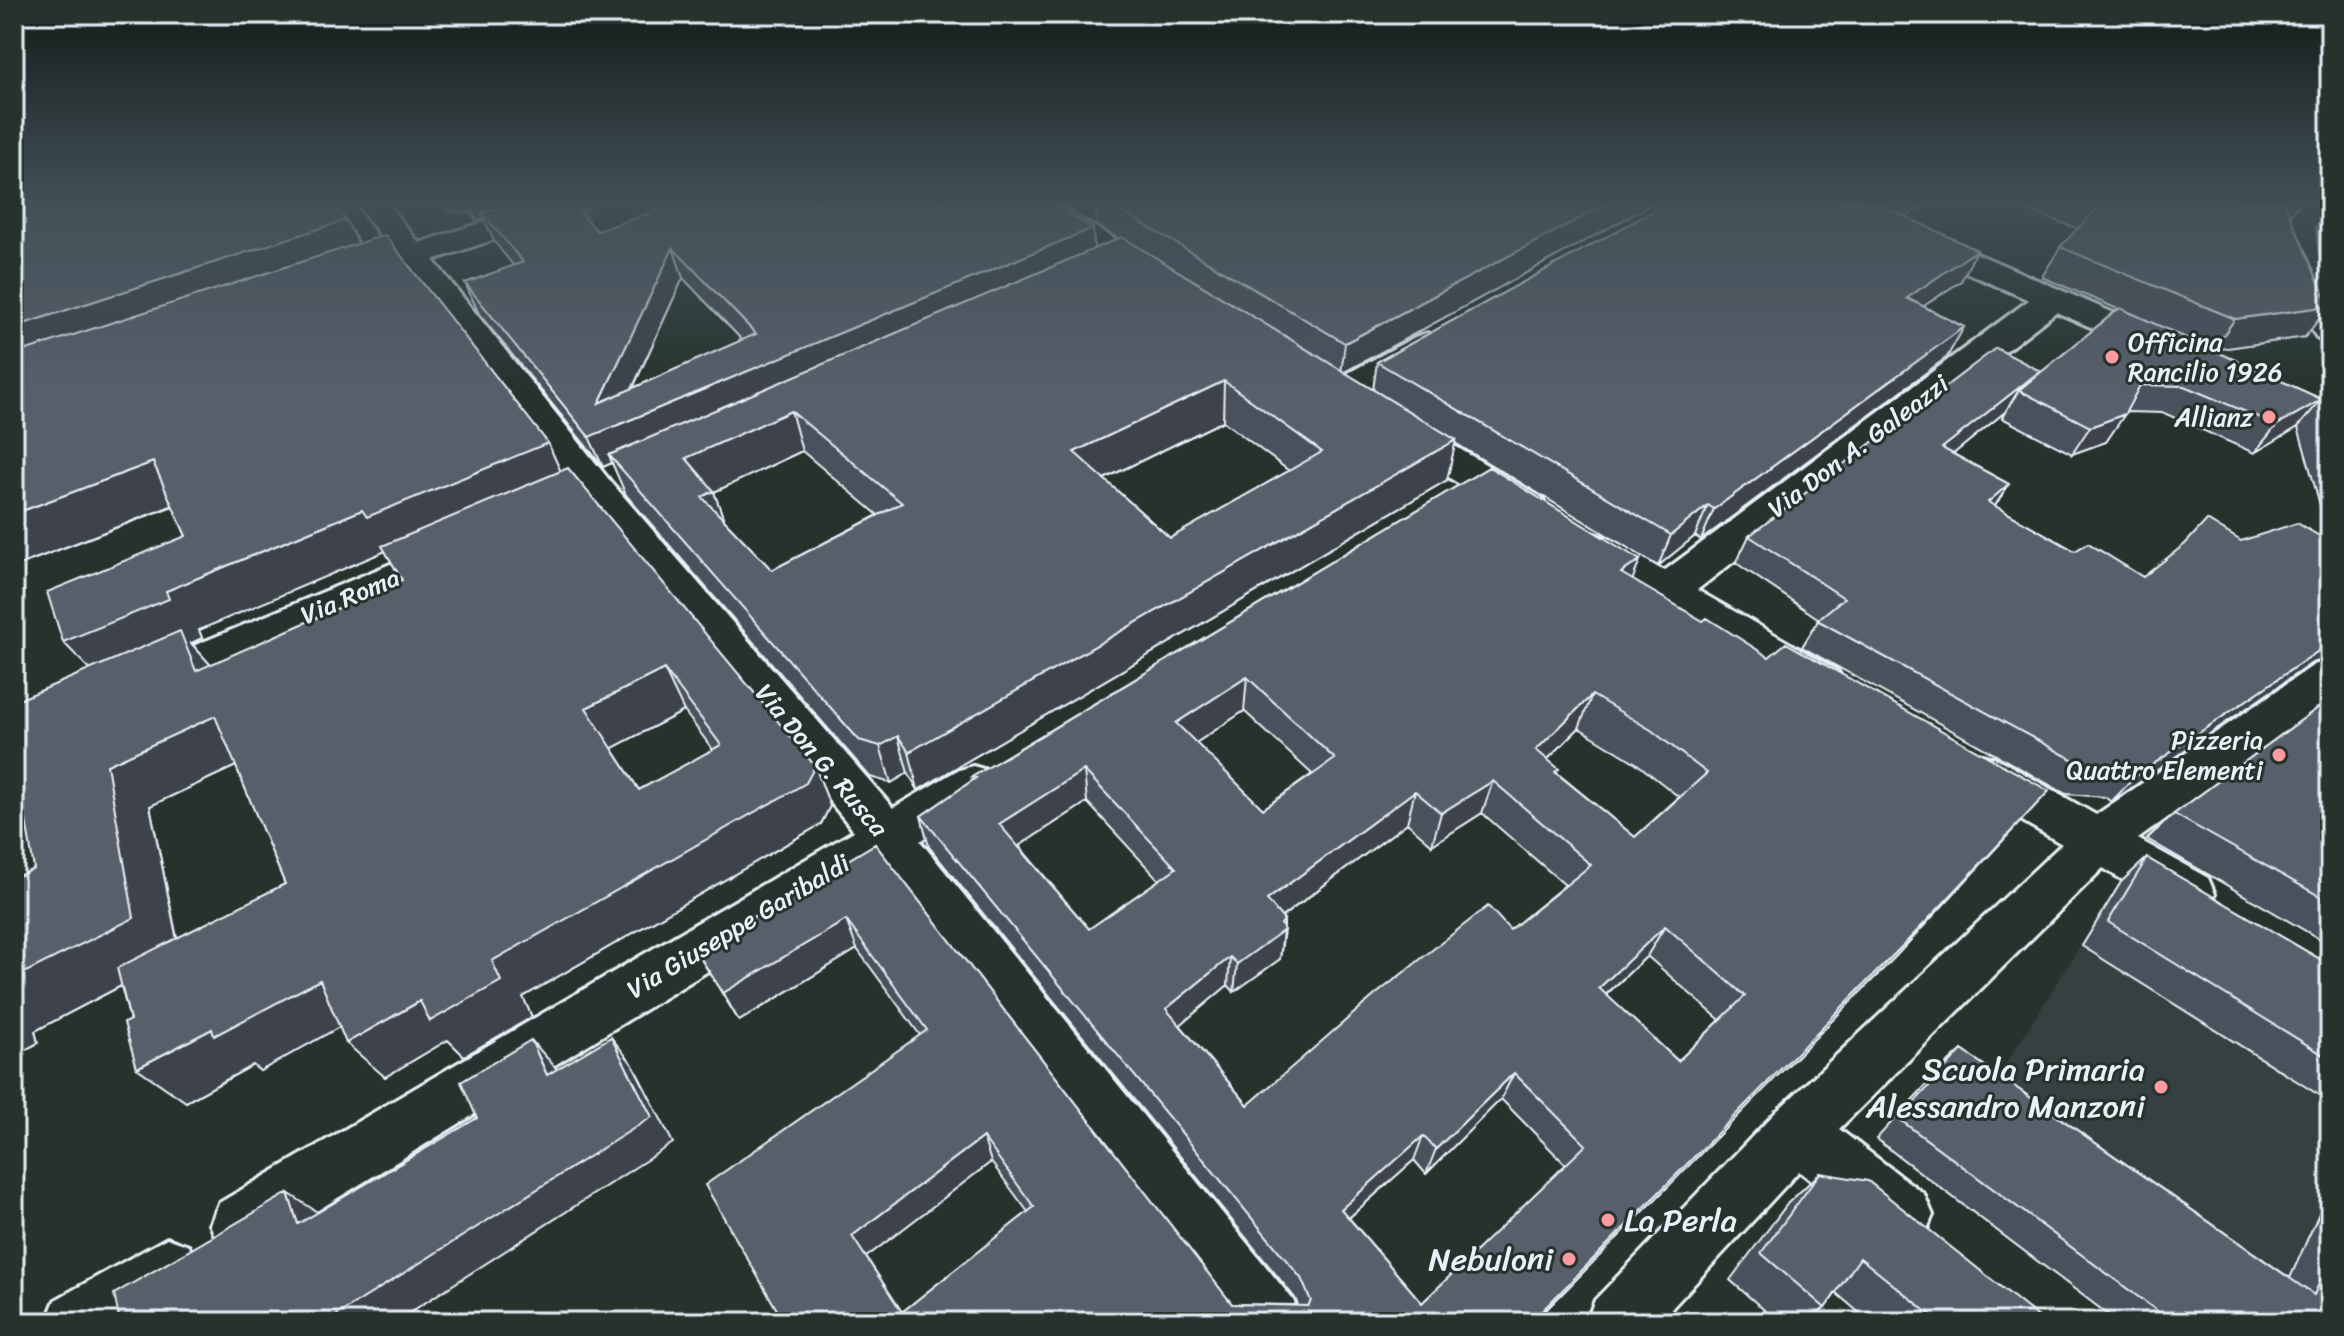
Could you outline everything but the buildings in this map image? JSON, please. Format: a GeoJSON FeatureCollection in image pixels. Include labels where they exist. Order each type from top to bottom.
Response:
{"type":"FeatureCollection","features":[{"type":"Feature","properties":{"kind":"street"},"geometry":{"type":"LineString","coordinates":[[353,277],[390,264]]}},
{"type":"Feature","properties":{"kind":"street","name":"Via Don G. Rusca"},"geometry":{"type":"LineString","coordinates":[[418,264],[596,490],[887,836],[1271,1322]]}},
{"type":"Feature","properties":{"kind":"street"},"geometry":{"type":"LineString","coordinates":[[1084,279],[1117,264]]}},
{"type":"Feature","properties":{"kind":"street"},"geometry":{"type":"LineString","coordinates":[[1134,264],[1180,294]]}},
{"type":"Feature","properties":{"kind":"street"},"geometry":{"type":"LineString","coordinates":[[1973,264],[2196,360]]}},
{"type":"Feature","properties":{"kind":"street"},"geometry":{"type":"LineString","coordinates":[[2306,264],[2330,332]]}},
{"type":"Feature","properties":{"kind":"street","name":"Via Don A. Galeazzi"},"geometry":{"type":"LineString","coordinates":[[1664,593],[2052,299]]}},
{"type":"Feature","properties":{"kind":"street"},"geometry":{"type":"LineString","coordinates":[[1450,332],[1326,385],[1462,492],[1664,593],[1856,702]]}},
{"type":"Feature","properties":{"kind":"street","name":"Via Roma"},"geometry":{"type":"LineString","coordinates":[[116,697],[480,541]]}},
{"type":"Feature","properties":{"kind":"street"},"geometry":{"type":"LineString","coordinates":[[1617,1322],[1796,1132],[2099,840],[2330,677]]}},
{"type":"Feature","properties":{"kind":"street"},"geometry":{"type":"LineString","coordinates":[[1953,757],[2224,914]]}},
{"type":"Feature","properties":{"kind":"street","name":"Via Giuseppe Garibaldi"},"geometry":{"type":"LineString","coordinates":[[77,1322],[1009,763]]}},
{"type":"Feature","properties":{"kind":"street"},"geometry":{"type":"LineString","coordinates":[[1796,1132],[1943,1246]]}},
{"type":"Feature","properties":{"kind":"shaded area","name":"Scuola Primaria Alessandro Manzoni"},"geometry":{"type":"Polygon","coordinates":[[[2121,881],[2330,1007],[2330,1322],[1982,1102],[2121,881]]]}},
{"type":"Feature","properties":{"kind":"place","name":"Officina Rancilio 1926"},"geometry":{"type":"Point","coordinates":[2112,357]}},
{"type":"Feature","properties":{"kind":"place","name":"Allianz"},"geometry":{"type":"Point","coordinates":[2269,417]}},
{"type":"Feature","properties":{"kind":"place","name":"Pizzeria Quattro Elementi"},"geometry":{"type":"Point","coordinates":[2279,755]}},
{"type":"Feature","properties":{"kind":"place","name":"Scuola Primaria Alessandro Manzoni"},"geometry":{"type":"Point","coordinates":[2161,1087]}},
{"type":"Feature","properties":{"kind":"place","name":"La Perla"},"geometry":{"type":"Point","coordinates":[1608,1220]}},
{"type":"Feature","properties":{"kind":"place","name":"Nebuloni"},"geometry":{"type":"Point","coordinates":[1569,1259]}}]}
